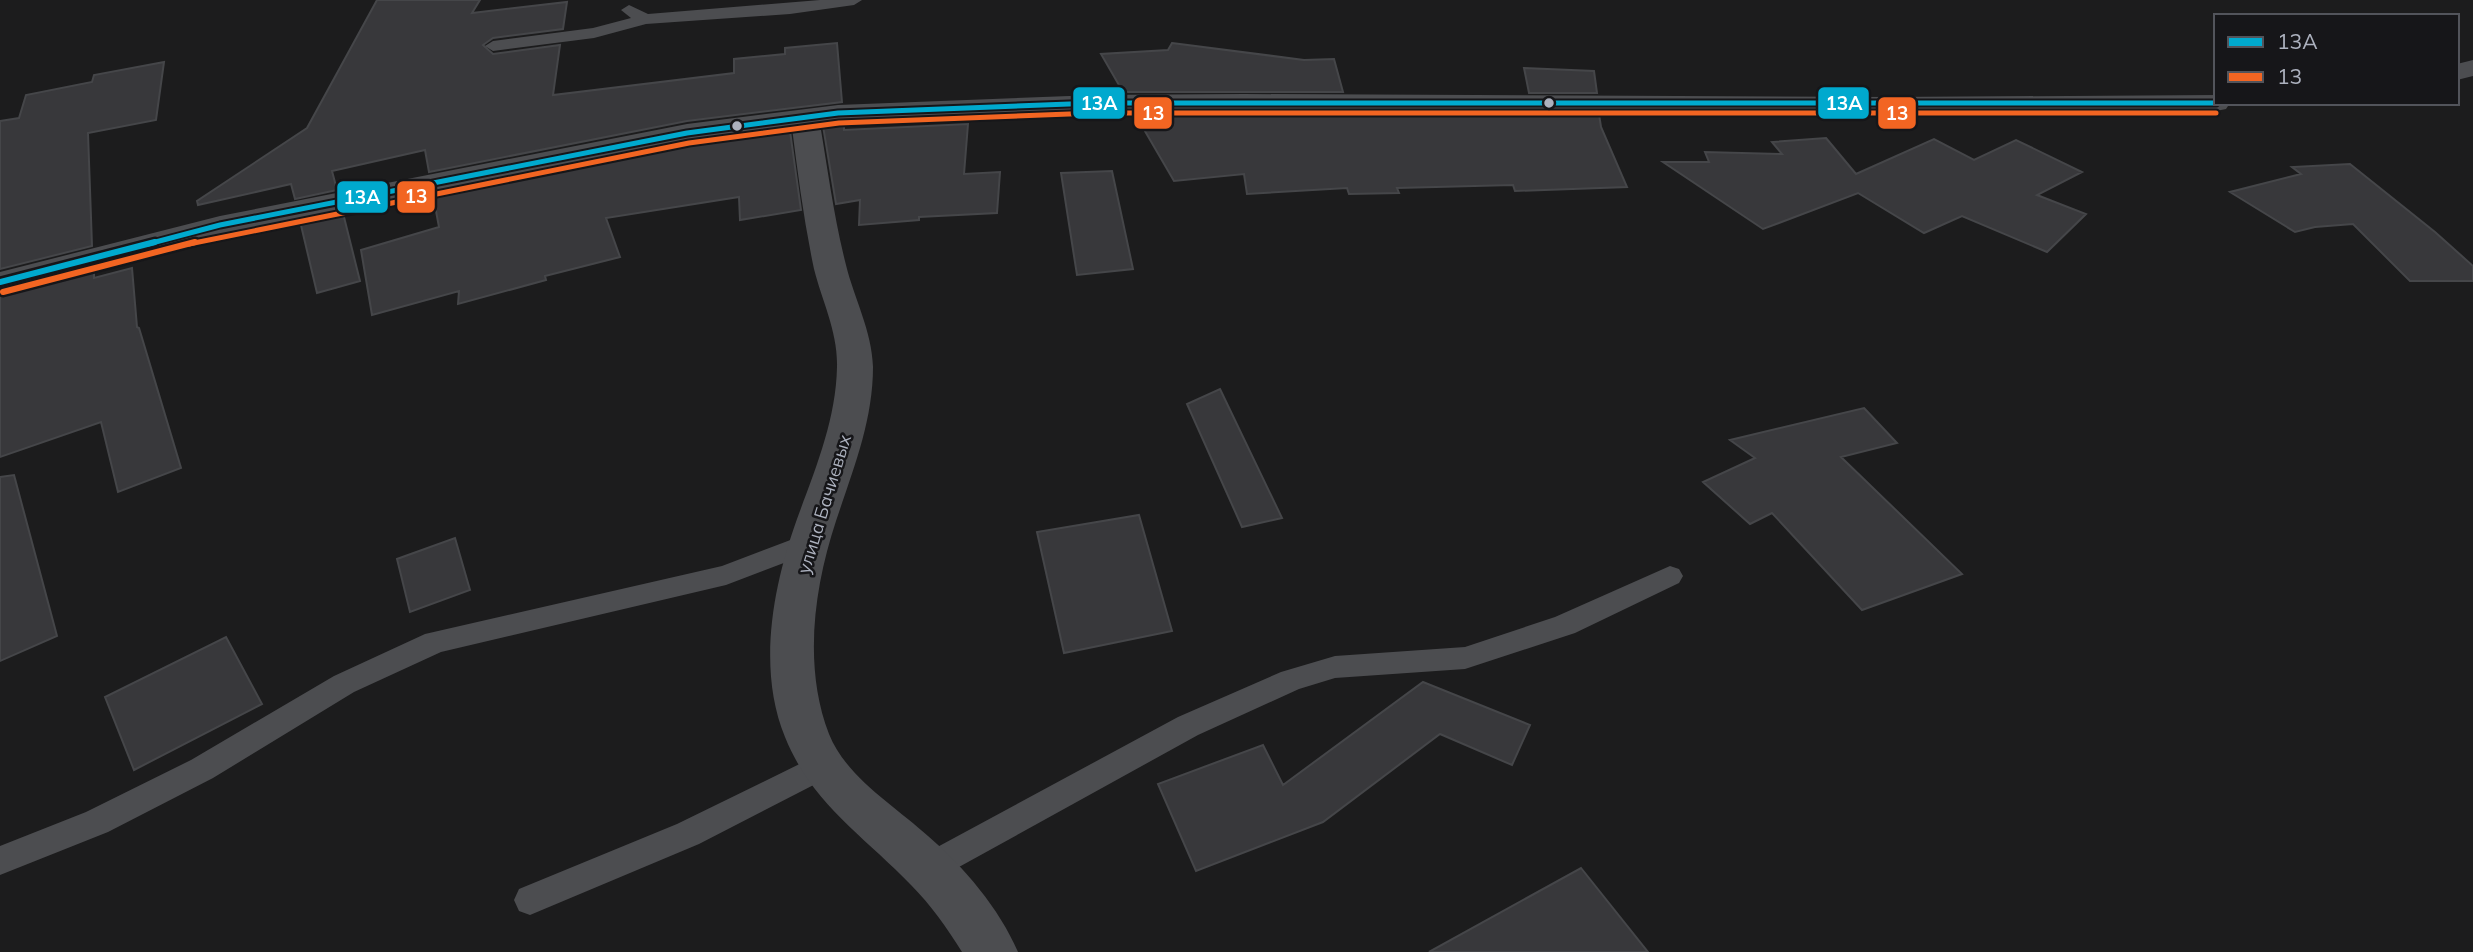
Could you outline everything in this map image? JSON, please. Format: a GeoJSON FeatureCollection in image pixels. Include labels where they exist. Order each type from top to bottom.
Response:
{"type":"FeatureCollection","features":[{"type":"Feature","properties":{"kind":"street"},"geometry":{"type":"LineString","coordinates":[[0,282],[220,225],[613,146],[804,116],[894,110],[1136,103],[2214,103]]}},
{"type":"Feature","properties":{"kind":"street","name":"улица Бачиевых"},"geometry":{"type":"LineString","coordinates":[[804,116],[829,262],[850,332],[855,365],[848,430],[809,543],[800,584],[793,661],[807,736],[822,766],[869,816],[928,869],[978,930],[992,952]]}},
{"type":"Feature","properties":{"kind":"lane"},"geometry":{"type":"LineString","coordinates":[[493,46],[594,33],[645,19],[790,9],[854,0]]}},
{"type":"Feature","properties":{"kind":"lane"},"geometry":{"type":"LineString","coordinates":[[629,9],[645,19]]}},
{"type":"Feature","properties":{"kind":"lane"},"geometry":{"type":"LineString","coordinates":[[0,861],[109,816],[202,769],[344,684],[435,642],[726,575],[809,543]]}},
{"type":"Feature","properties":{"kind":"lane"},"geometry":{"type":"LineString","coordinates":[[928,869],[1188,726],[1291,680],[1335,667],[1465,658],[1565,625],[1670,576]]}},
{"type":"Feature","properties":{"kind":"lane"},"geometry":{"type":"LineString","coordinates":[[530,900],[688,834],[822,766]]}},
{"type":"Feature","properties":{"kind":"building"},"geometry":{"type":"Polygon","coordinates":[[[377,0],[480,0],[472,13],[567,2],[563,29],[493,38],[483,45],[493,54],[560,45],[553,95],[734,73],[734,59],[785,54],[785,48],[837,43],[842,102],[687,121],[429,172],[425,150],[332,171],[337,190],[295,199],[291,184],[198,205],[197,201],[307,128],[377,0]]]}},
{"type":"Feature","properties":{"kind":"building"},"geometry":{"type":"Polygon","coordinates":[[[1172,43],[1304,60],[1334,59],[1343,92],[1123,92],[1101,54],[1168,50],[1172,43]]]}},
{"type":"Feature","properties":{"kind":"building"},"geometry":{"type":"Polygon","coordinates":[[[164,62],[156,120],[88,133],[92,246],[0,269],[0,121],[19,118],[26,95],[92,82],[94,75],[164,62]]]}},
{"type":"Feature","properties":{"kind":"building"},"geometry":{"type":"Polygon","coordinates":[[[1524,68],[1594,71],[1597,93],[1529,93],[1524,68]]]}},
{"type":"Feature","properties":{"kind":"building"},"geometry":{"type":"Polygon","coordinates":[[[1135,114],[1599,114],[1601,127],[1627,187],[1515,191],[1513,185],[1397,188],[1399,193],[1349,194],[1347,188],[1247,194],[1244,174],[1174,181],[1135,114]]]}},
{"type":"Feature","properties":{"kind":"building"},"geometry":{"type":"Polygon","coordinates":[[[968,124],[964,174],[1000,172],[997,213],[919,217],[919,220],[859,225],[860,200],[836,204],[823,126],[844,126],[844,130],[968,124]]]}},
{"type":"Feature","properties":{"kind":"building"},"geometry":{"type":"Polygon","coordinates":[[[790,131],[801,210],[740,220],[739,197],[606,218],[620,257],[545,276],[546,280],[458,304],[459,291],[372,315],[361,250],[439,227],[433,195],[687,145],[790,131]]]}},
{"type":"Feature","properties":{"kind":"building"},"geometry":{"type":"Polygon","coordinates":[[[1826,138],[1856,174],[1934,139],[1974,160],[2016,140],[2082,172],[2037,195],[2086,214],[2047,252],[1962,216],[1924,233],[1858,193],[1763,229],[1663,162],[1709,162],[1705,152],[1782,154],[1772,142],[1826,138]]]}},
{"type":"Feature","properties":{"kind":"building"},"geometry":{"type":"Polygon","coordinates":[[[2350,164],[2473,266],[2473,281],[2410,281],[2353,224],[2315,227],[2295,232],[2230,192],[2301,174],[2292,167],[2350,164]]]}},
{"type":"Feature","properties":{"kind":"building"},"geometry":{"type":"Polygon","coordinates":[[[1112,171],[1133,269],[1077,275],[1061,173],[1112,171]]]}},
{"type":"Feature","properties":{"kind":"building"},"geometry":{"type":"Polygon","coordinates":[[[343,213],[360,281],[317,293],[300,221],[343,213]]]}},
{"type":"Feature","properties":{"kind":"building"},"geometry":{"type":"Polygon","coordinates":[[[132,268],[137,327],[181,468],[118,492],[101,422],[0,457],[0,294],[94,270],[94,278],[132,268]]]}},
{"type":"Feature","properties":{"kind":"building"},"geometry":{"type":"Polygon","coordinates":[[[1220,389],[1282,518],[1242,527],[1187,404],[1220,389]]]}},
{"type":"Feature","properties":{"kind":"building"},"geometry":{"type":"Polygon","coordinates":[[[1864,408],[1897,443],[1841,457],[1962,574],[1862,610],[1772,513],[1750,524],[1703,482],[1755,458],[1730,440],[1864,408]]]}},
{"type":"Feature","properties":{"kind":"building"},"geometry":{"type":"Polygon","coordinates":[[[14,475],[57,636],[0,661],[0,477],[14,475]]]}},
{"type":"Feature","properties":{"kind":"building"},"geometry":{"type":"Polygon","coordinates":[[[1139,515],[1172,631],[1064,653],[1037,532],[1139,515]]]}},
{"type":"Feature","properties":{"kind":"building"},"geometry":{"type":"Polygon","coordinates":[[[455,538],[470,590],[410,612],[397,559],[455,538]]]}},
{"type":"Feature","properties":{"kind":"building"},"geometry":{"type":"Polygon","coordinates":[[[226,637],[262,704],[134,770],[105,697],[226,637]]]}},
{"type":"Feature","properties":{"kind":"building"},"geometry":{"type":"Polygon","coordinates":[[[1423,682],[1530,725],[1512,765],[1440,734],[1323,822],[1196,871],[1158,784],[1263,745],[1283,785],[1423,682]]]}},
{"type":"Feature","properties":{"kind":"building"},"geometry":{"type":"Polygon","coordinates":[[[1581,868],[1648,952],[1429,952],[1581,868]]]}},
{"type":"Feature","properties":{"kind":"transit line","name":"13А"},"geometry":{"type":"LineString","coordinates":[[0,282],[220,225],[687,133],[838,113],[1096,103],[2214,103]]}},
{"type":"Feature","properties":{"kind":"transit line","name":"13"},"geometry":{"type":"LineString","coordinates":[[3,292],[222,235],[689,143],[839,123],[1096,113],[2216,113]]}}]}
